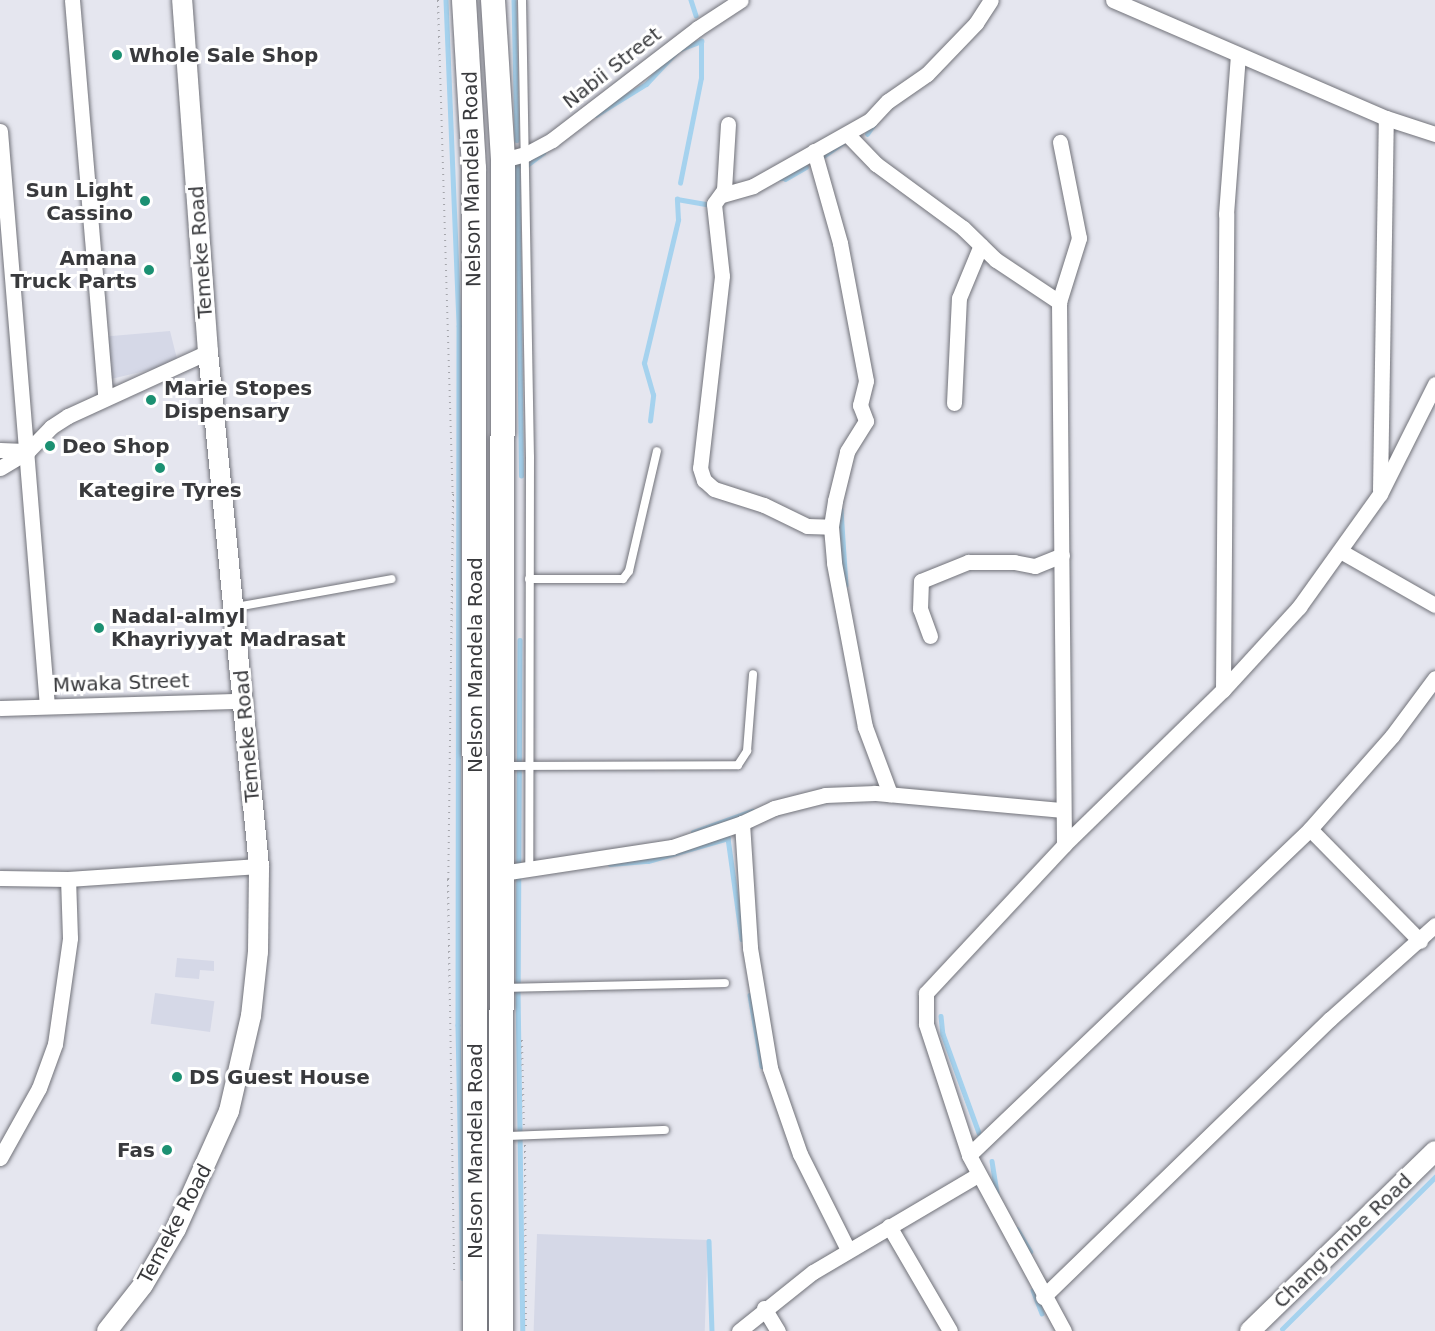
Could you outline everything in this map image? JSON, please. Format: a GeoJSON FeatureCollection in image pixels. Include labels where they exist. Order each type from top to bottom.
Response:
{"type":"FeatureCollection","features":[{"type":"Feature","properties":{"kind":"main road","name":"Nelson Mandela Road"},"geometry":{"type":"LineString","coordinates":[[464,0],[474,168],[475,1331]]}},
{"type":"Feature","properties":{"kind":"main road","name":"Nelson Mandela Road"},"geometry":{"type":"LineString","coordinates":[[493,0],[503,160],[501,1331]]}},
{"type":"Feature","properties":{"kind":"street"},"geometry":{"type":"LineString","coordinates":[[72,0],[105,396]]}},
{"type":"Feature","properties":{"kind":"street","name":"Temeke Road"},"geometry":{"type":"LineString","coordinates":[[107,1331],[143,1285],[176,1229],[229,1112],[255,984],[259,866],[236,607],[208,351],[182,0]]}},
{"type":"Feature","properties":{"kind":"street","name":"Nabii Street"},"geometry":{"type":"LineString","coordinates":[[503,160],[526,154],[573,126],[681,41],[741,0]]}},
{"type":"Feature","properties":{"kind":"street"},"geometry":{"type":"LineString","coordinates":[[831,527],[807,526],[764,505],[714,489],[704,480],[701,452],[722,276],[714,204],[722,195],[753,186],[847,134],[927,74],[976,22],[991,0]]}},
{"type":"Feature","properties":{"kind":"street"},"geometry":{"type":"LineString","coordinates":[[1113,0],[1386,118],[1435,134]]}},
{"type":"Feature","properties":{"kind":"street"},"geometry":{"type":"LineString","coordinates":[[1223,690],[1226,214],[1238,55]]}},
{"type":"Feature","properties":{"kind":"street"},"geometry":{"type":"LineString","coordinates":[[1380,494],[1386,118]]}},
{"type":"Feature","properties":{"kind":"street"},"geometry":{"type":"LineString","coordinates":[[722,195],[728,124]]}},
{"type":"Feature","properties":{"kind":"street"},"geometry":{"type":"LineString","coordinates":[[0,131],[28,451],[47,706]]}},
{"type":"Feature","properties":{"kind":"street"},"geometry":{"type":"LineString","coordinates":[[847,134],[888,174],[981,244],[996,260],[1059,302]]}},
{"type":"Feature","properties":{"kind":"street"},"geometry":{"type":"LineString","coordinates":[[1060,142],[1079,238],[1059,302],[1062,555],[1061,810],[1064,845]]}},
{"type":"Feature","properties":{"kind":"street"},"geometry":{"type":"LineString","coordinates":[[814,151],[840,243],[866,381],[860,405],[866,421],[847,452],[831,527],[841,604],[865,727],[890,794]]}},
{"type":"Feature","properties":{"kind":"street"},"geometry":{"type":"LineString","coordinates":[[954,403],[959,298],[981,244]]}},
{"type":"Feature","properties":{"kind":"street"},"geometry":{"type":"LineString","coordinates":[[0,468],[28,451],[51,426],[105,396],[208,351]]}},
{"type":"Feature","properties":{"kind":"street"},"geometry":{"type":"LineString","coordinates":[[1064,1331],[1043,1297],[969,1155],[926,1024],[926,993],[1064,845],[1263,649],[1342,552],[1380,494],[1435,384]]}},
{"type":"Feature","properties":{"kind":"street"},"geometry":{"type":"LineString","coordinates":[[0,450],[28,451]]}},
{"type":"Feature","properties":{"kind":"street"},"geometry":{"type":"LineString","coordinates":[[1342,552],[1435,605]]}},
{"type":"Feature","properties":{"kind":"street"},"geometry":{"type":"LineString","coordinates":[[930,636],[920,609],[921,581],[968,562],[1014,562],[1035,566],[1062,555]]}},
{"type":"Feature","properties":{"kind":"street"},"geometry":{"type":"LineString","coordinates":[[969,1155],[1310,829],[1392,736],[1435,678]]}},
{"type":"Feature","properties":{"kind":"street","name":"Mwaka Street"},"geometry":{"type":"LineString","coordinates":[[0,708],[243,701]]}},
{"type":"Feature","properties":{"kind":"street"},"geometry":{"type":"LineString","coordinates":[[502,873],[652,851],[742,823],[811,797],[890,794],[1061,810]]}},
{"type":"Feature","properties":{"kind":"street"},"geometry":{"type":"LineString","coordinates":[[742,823],[750,948],[770,1068],[800,1154],[848,1250]]}},
{"type":"Feature","properties":{"kind":"street"},"geometry":{"type":"LineString","coordinates":[[1310,829],[1420,941]]}},
{"type":"Feature","properties":{"kind":"street"},"geometry":{"type":"LineString","coordinates":[[0,879],[69,879],[259,866]]}},
{"type":"Feature","properties":{"kind":"street"},"geometry":{"type":"LineString","coordinates":[[0,1158],[39,1088],[55,1044],[70,938],[69,879]]}},
{"type":"Feature","properties":{"kind":"street"},"geometry":{"type":"LineString","coordinates":[[1043,1297],[1330,1020],[1420,941],[1435,925]]}},
{"type":"Feature","properties":{"kind":"street","name":"Chang'ombe Road"},"geometry":{"type":"LineString","coordinates":[[1250,1331],[1435,1151]]}},
{"type":"Feature","properties":{"kind":"street"},"geometry":{"type":"LineString","coordinates":[[739,1331],[764,1308],[848,1250],[978,1175]]}},
{"type":"Feature","properties":{"kind":"street"},"geometry":{"type":"LineString","coordinates":[[889,1226],[950,1331]]}},
{"type":"Feature","properties":{"kind":"street"},"geometry":{"type":"LineString","coordinates":[[764,1308],[778,1331]]}},
{"type":"Feature","properties":{"kind":"lane"},"geometry":{"type":"LineString","coordinates":[[522,0],[526,154],[529,869]]}},
{"type":"Feature","properties":{"kind":"lane"},"geometry":{"type":"LineString","coordinates":[[529,579],[623,579],[629,571],[657,451]]}},
{"type":"Feature","properties":{"kind":"lane"},"geometry":{"type":"LineString","coordinates":[[236,607],[391,579]]}},
{"type":"Feature","properties":{"kind":"lane"},"geometry":{"type":"LineString","coordinates":[[501,766],[738,765],[747,751],[753,674]]}},
{"type":"Feature","properties":{"kind":"lane"},"geometry":{"type":"LineString","coordinates":[[501,987],[725,982]]}},
{"type":"Feature","properties":{"kind":"lane"},"geometry":{"type":"LineString","coordinates":[[501,1136],[665,1130]]}},
{"type":"Feature","properties":{"kind":"path"},"geometry":{"type":"LineString","coordinates":[[438,0],[453,494],[448,879],[454,1272]]}},
{"type":"Feature","properties":{"kind":"shaded area"},"geometry":{"type":"Polygon","coordinates":[[[170,331],[178,363],[107,380],[100,337],[170,331]]]}},
{"type":"Feature","properties":{"kind":"shaded area"},"geometry":{"type":"Polygon","coordinates":[[[177,958],[214,961],[214,971],[200,970],[199,979],[175,977],[177,958]]]}},
{"type":"Feature","properties":{"kind":"shaded area"},"geometry":{"type":"Polygon","coordinates":[[[155,993],[214,1001],[210,1032],[151,1024],[155,993]]]}},
{"type":"Feature","properties":{"kind":"shaded area"},"geometry":{"type":"Polygon","coordinates":[[[537,1234],[708,1240],[705,1331],[534,1331],[537,1234]]]}},
{"type":"Feature","properties":{"kind":"waterway"},"geometry":{"type":"LineString","coordinates":[[446,0],[459,326],[458,1025],[463,1278]]}},
{"type":"Feature","properties":{"kind":"waterway"},"geometry":{"type":"LineString","coordinates":[[514,0],[517,140]]}},
{"type":"Feature","properties":{"kind":"waterway"},"geometry":{"type":"LineString","coordinates":[[691,0],[696,15]]}},
{"type":"Feature","properties":{"kind":"waterway"},"geometry":{"type":"LineString","coordinates":[[596,115],[646,84],[678,50],[701,41]]}},
{"type":"Feature","properties":{"kind":"waterway"},"geometry":{"type":"LineString","coordinates":[[680,183],[701,78],[701,41]]}},
{"type":"Feature","properties":{"kind":"waterway"},"geometry":{"type":"LineString","coordinates":[[867,134],[874,124]]}},
{"type":"Feature","properties":{"kind":"waterway"},"geometry":{"type":"LineString","coordinates":[[822,157],[842,143]]}},
{"type":"Feature","properties":{"kind":"waterway"},"geometry":{"type":"LineString","coordinates":[[521,476],[517,166],[527,165],[543,153]]}},
{"type":"Feature","properties":{"kind":"waterway"},"geometry":{"type":"LineString","coordinates":[[776,179],[785,179],[806,167]]}},
{"type":"Feature","properties":{"kind":"waterway"},"geometry":{"type":"LineString","coordinates":[[650,421],[653,395],[644,363],[678,220],[677,199],[712,205]]}},
{"type":"Feature","properties":{"kind":"waterway"},"geometry":{"type":"LineString","coordinates":[[841,510],[846,585]]}},
{"type":"Feature","properties":{"kind":"waterway"},"geometry":{"type":"LineString","coordinates":[[520,640],[518,988],[523,1331]]}},
{"type":"Feature","properties":{"kind":"waterway"},"geometry":{"type":"LineString","coordinates":[[693,832],[752,811]]}},
{"type":"Feature","properties":{"kind":"waterway"},"geometry":{"type":"LineString","coordinates":[[610,864],[648,861],[728,838],[742,939]]}},
{"type":"Feature","properties":{"kind":"waterway"},"geometry":{"type":"LineString","coordinates":[[750,995],[762,1066]]}},
{"type":"Feature","properties":{"kind":"waterway"},"geometry":{"type":"LineString","coordinates":[[941,1016],[943,1034],[979,1133]]}},
{"type":"Feature","properties":{"kind":"waterway"},"geometry":{"type":"LineString","coordinates":[[992,1161],[997,1193]]}},
{"type":"Feature","properties":{"kind":"waterway"},"geometry":{"type":"LineString","coordinates":[[1282,1329],[1435,1177]]}},
{"type":"Feature","properties":{"kind":"waterway"},"geometry":{"type":"LineString","coordinates":[[1017,1229],[1030,1251]]}},
{"type":"Feature","properties":{"kind":"waterway"},"geometry":{"type":"LineString","coordinates":[[709,1241],[712,1331]]}},
{"type":"Feature","properties":{"kind":"waterway"},"geometry":{"type":"LineString","coordinates":[[1033,1290],[1042,1313]]}},
{"type":"Feature","properties":{"kind":"place","name":"Whole Sale Shop"},"geometry":{"type":"Point","coordinates":[117,55]}},
{"type":"Feature","properties":{"kind":"place","name":"Sun Light Cassino"},"geometry":{"type":"Point","coordinates":[145,201]}},
{"type":"Feature","properties":{"kind":"place","name":"Amana Truck Parts"},"geometry":{"type":"Point","coordinates":[149,270]}},
{"type":"Feature","properties":{"kind":"place","name":"Marie Stopes Dispensary"},"geometry":{"type":"Point","coordinates":[151,400]}},
{"type":"Feature","properties":{"kind":"place","name":"Deo Shop"},"geometry":{"type":"Point","coordinates":[50,446]}},
{"type":"Feature","properties":{"kind":"place","name":"Kategire Tyres"},"geometry":{"type":"Point","coordinates":[160,468]}},
{"type":"Feature","properties":{"kind":"place","name":"Nadal-almyl Khayriyyat Madrasat"},"geometry":{"type":"Point","coordinates":[99,628]}},
{"type":"Feature","properties":{"kind":"place","name":"DS Guest House"},"geometry":{"type":"Point","coordinates":[177,1077]}},
{"type":"Feature","properties":{"kind":"place","name":"Fas"},"geometry":{"type":"Point","coordinates":[167,1150]}}]}
